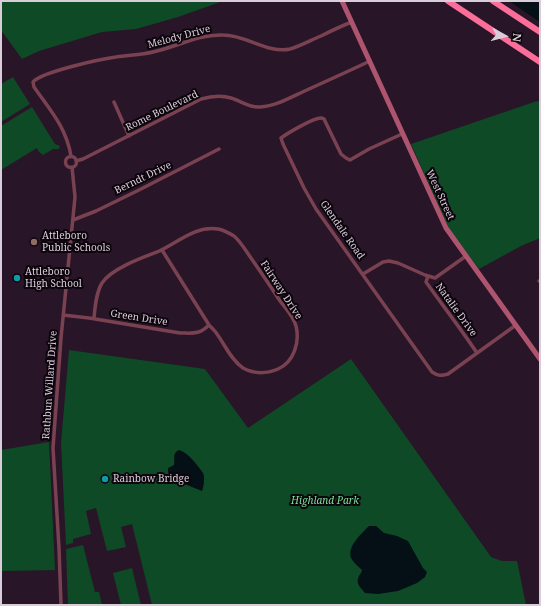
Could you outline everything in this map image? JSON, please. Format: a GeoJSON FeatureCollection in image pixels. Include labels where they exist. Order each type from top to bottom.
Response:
{"type":"FeatureCollection","features":[{"type":"Feature","properties":{"kind":"highway"},"geometry":{"type":"LineString","coordinates":[[448,1],[540,62]]}},
{"type":"Feature","properties":{"kind":"highway"},"geometry":{"type":"LineString","coordinates":[[493,1],[540,32]]}},
{"type":"Feature","properties":{"kind":"main road","name":"West Street"},"geometry":{"type":"LineString","coordinates":[[342,1],[446,228],[540,359]]}},
{"type":"Feature","properties":{"kind":"street","name":"Melody Drive"},"geometry":{"type":"LineString","coordinates":[[71,156],[64,130],[34,87],[33,82],[36,79],[66,68],[116,57],[152,52],[194,38],[209,35],[236,36],[271,49],[290,49],[303,45],[352,22]]}},
{"type":"Feature","properties":{"kind":"street","name":"Rome Boulevard"},"geometry":{"type":"LineString","coordinates":[[76,161],[130,136],[180,109],[212,96],[231,98],[250,106],[268,106],[288,99],[370,61]]}},
{"type":"Feature","properties":{"kind":"street"},"geometry":{"type":"LineString","coordinates":[[114,102],[130,136]]}},
{"type":"Feature","properties":{"kind":"street","name":"Glendale Road"},"geometry":{"type":"LineString","coordinates":[[402,134],[369,149],[350,160],[341,154],[324,118],[312,121],[289,132],[281,138],[304,188],[316,209],[432,372],[442,376],[448,374],[516,325]]}},
{"type":"Feature","properties":{"kind":"street","name":"Berndt Drive"},"geometry":{"type":"LineString","coordinates":[[73,220],[89,214],[204,156],[220,150]]}},
{"type":"Feature","properties":{"kind":"street"},"geometry":{"type":"LineString","coordinates":[[71,156],[75,158],[76,161],[75,165],[72,167]]}},
{"type":"Feature","properties":{"kind":"street","name":"Rathbun Willard Drive"},"geometry":{"type":"LineString","coordinates":[[61,605],[53,448],[63,315],[75,197],[72,167],[67,166],[66,163],[67,158],[71,156]]}},
{"type":"Feature","properties":{"kind":"street","name":"Fairway Drive"},"geometry":{"type":"LineString","coordinates":[[94,318],[97,296],[102,284],[110,275],[199,230],[209,228],[218,229],[227,232],[234,237],[290,313],[296,324],[298,342],[290,360],[282,367],[273,371],[262,373],[243,368],[235,361],[217,334],[209,325],[162,250]]}},
{"type":"Feature","properties":{"kind":"street"},"geometry":{"type":"LineString","coordinates":[[363,274],[383,262],[389,261],[398,263],[435,278],[466,256]]}},
{"type":"Feature","properties":{"kind":"street","name":"Natalie Drive"},"geometry":{"type":"LineString","coordinates":[[428,276],[426,282],[477,353]]}},
{"type":"Feature","properties":{"kind":"street","name":"Green Drive"},"geometry":{"type":"LineString","coordinates":[[63,315],[94,318],[193,334],[203,331],[209,325]]}},
{"type":"Feature","properties":{"kind":"green space"},"geometry":{"type":"Polygon","coordinates":[[[1,1],[223,1],[178,17],[136,29],[102,32],[39,51],[22,59],[1,30],[1,1]]]}},
{"type":"Feature","properties":{"kind":"green space"},"geometry":{"type":"Polygon","coordinates":[[[13,77],[30,104],[1,122],[1,84],[13,77]]]}},
{"type":"Feature","properties":{"kind":"green space"},"geometry":{"type":"Polygon","coordinates":[[[537,101],[540,102],[540,238],[521,246],[479,269],[450,231],[411,144],[537,101]]]}},
{"type":"Feature","properties":{"kind":"green space"},"geometry":{"type":"Polygon","coordinates":[[[32,107],[55,144],[60,146],[59,149],[53,149],[43,155],[37,148],[1,170],[1,126],[32,107]]]}},
{"type":"Feature","properties":{"kind":"green space","name":"Highland Park"},"geometry":{"type":"Polygon","coordinates":[[[69,350],[205,369],[248,428],[351,359],[491,557],[502,561],[517,561],[526,605],[152,605],[132,524],[121,527],[126,547],[107,551],[96,508],[86,511],[91,534],[73,539],[73,543],[66,545],[61,443],[69,350]]]}},
{"type":"Feature","properties":{"kind":"green space"},"geometry":{"type":"Polygon","coordinates":[[[49,442],[55,570],[1,571],[1,450],[49,442]]]}},
{"type":"Feature","properties":{"kind":"green space"},"geometry":{"type":"Polygon","coordinates":[[[83,545],[95,592],[99,592],[102,605],[68,605],[66,549],[83,545]]]}},
{"type":"Feature","properties":{"kind":"green space"},"geometry":{"type":"Polygon","coordinates":[[[132,568],[141,605],[121,605],[113,573],[132,568]]]}},
{"type":"Feature","properties":{"kind":"shaded area"},"geometry":{"type":"Polygon","coordinates":[[[509,1],[540,1],[540,22],[509,1]]]}},
{"type":"Feature","properties":{"kind":"shaded area"},"geometry":{"type":"Polygon","coordinates":[[[179,450],[189,456],[203,473],[204,482],[202,491],[182,483],[169,474],[168,468],[174,465],[175,453],[179,450]]]}},
{"type":"Feature","properties":{"kind":"shaded area"},"geometry":{"type":"Polygon","coordinates":[[[369,526],[376,526],[384,533],[397,536],[408,541],[423,568],[427,572],[425,577],[417,583],[398,591],[378,594],[365,593],[358,583],[358,577],[362,570],[353,561],[351,552],[355,542],[369,526]]]}},
{"type":"Feature","properties":{"kind":"place","name":"Attleboro Public Schools"},"geometry":{"type":"Point","coordinates":[34,242]}},
{"type":"Feature","properties":{"kind":"place","name":"Attleboro High School"},"geometry":{"type":"Point","coordinates":[17,278]}},
{"type":"Feature","properties":{"kind":"place","name":"Rainbow Bridge"},"geometry":{"type":"Point","coordinates":[105,479]}}]}
